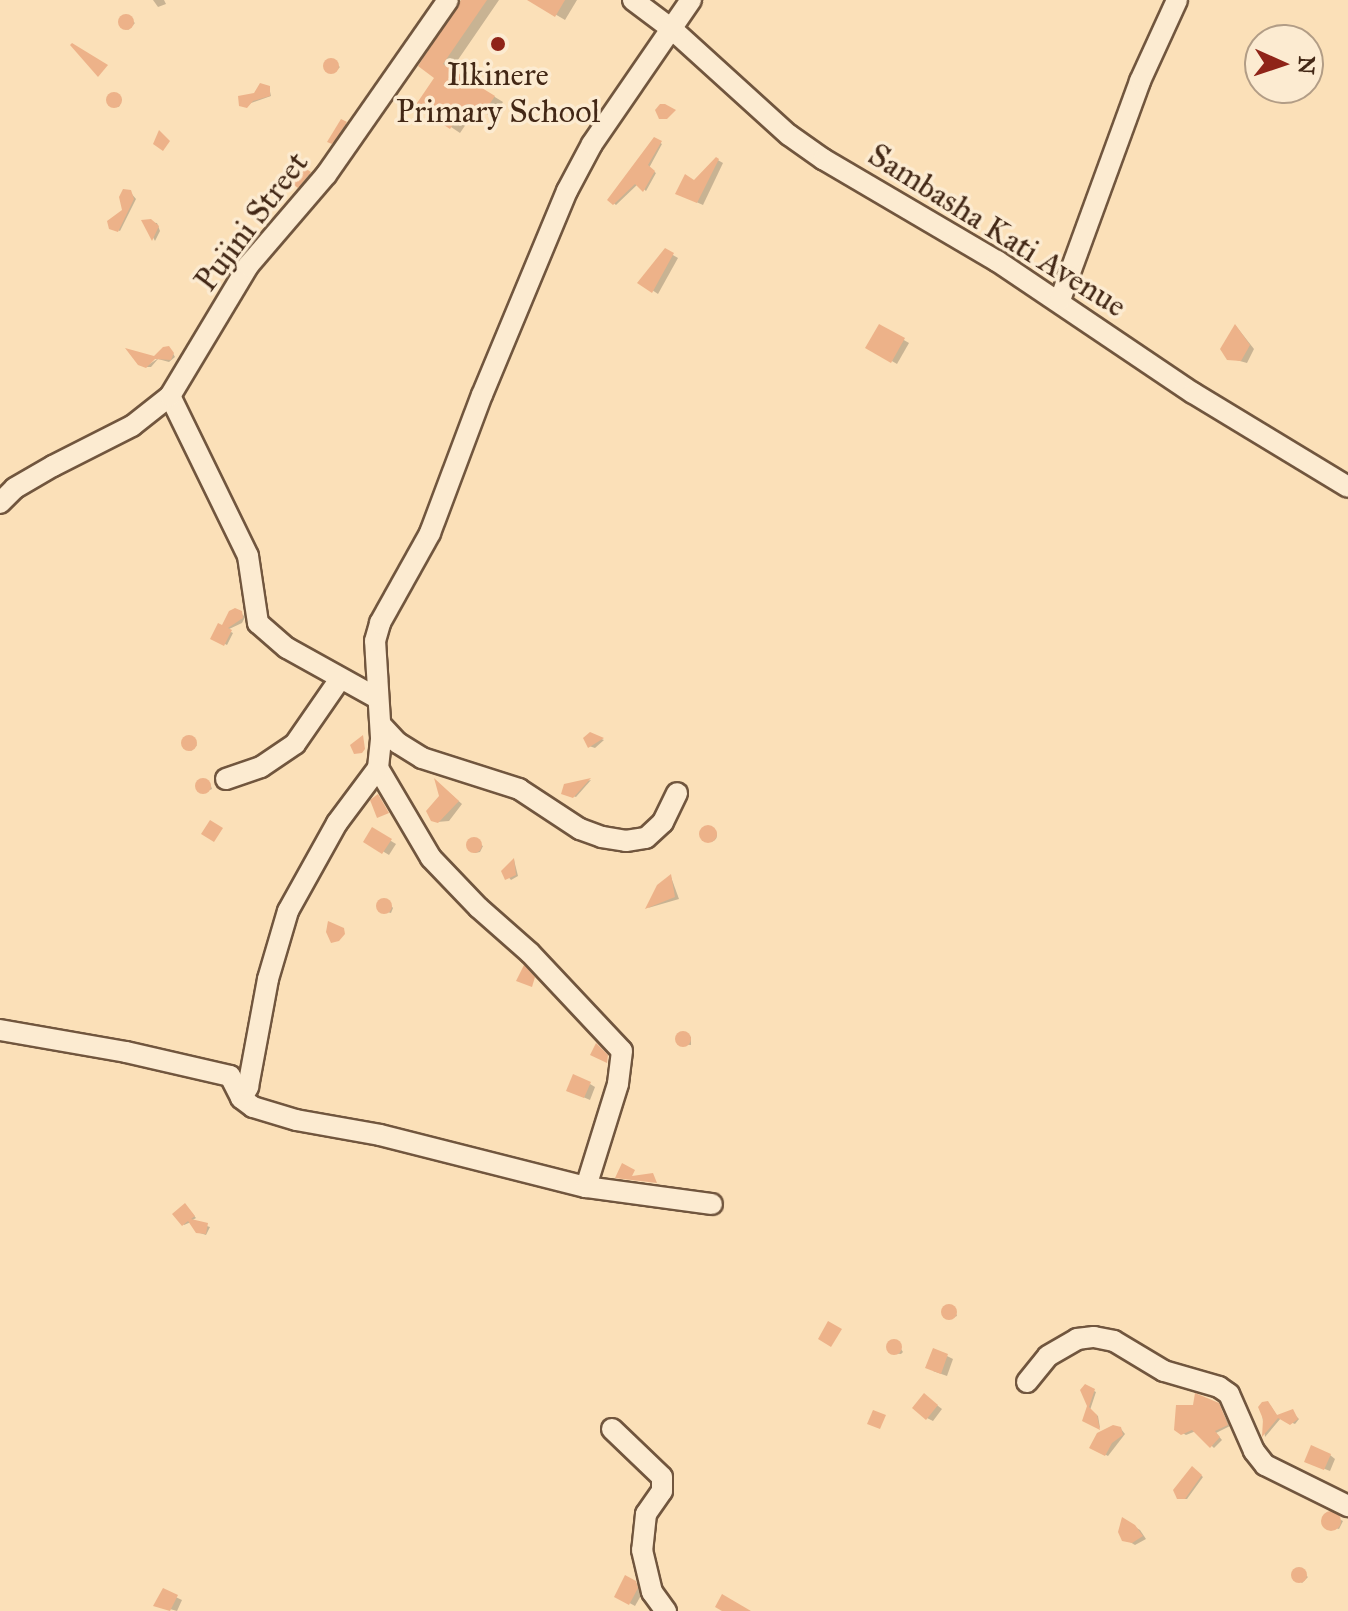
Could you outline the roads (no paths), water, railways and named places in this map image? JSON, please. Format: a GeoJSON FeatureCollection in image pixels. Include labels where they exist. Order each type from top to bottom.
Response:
{"type":"FeatureCollection","features":[{"type":"Feature","properties":{"kind":"street","name":"Pujini Street"},"geometry":{"type":"LineString","coordinates":[[0,503],[15,488],[132,426],[170,396],[248,266],[326,175],[448,0]]}},
{"type":"Feature","properties":{"kind":"street","name":"Sambasha Kati Avenue"},"geometry":{"type":"LineString","coordinates":[[633,0],[673,30],[789,135],[1060,300],[1193,393],[1348,487]]}},
{"type":"Feature","properties":{"kind":"street"},"geometry":{"type":"LineString","coordinates":[[242,1098],[248,1087],[268,979],[288,911],[337,823],[378,768],[381,725],[377,698],[377,632],[430,533],[477,407],[567,191],[592,144],[691,0]]}},
{"type":"Feature","properties":{"kind":"street"},"geometry":{"type":"LineString","coordinates":[[1060,300],[1140,81],[1177,0]]}},
{"type":"Feature","properties":{"kind":"street"},"geometry":{"type":"LineString","coordinates":[[170,396],[248,556],[258,623],[287,648],[377,698]]}},
{"type":"Feature","properties":{"kind":"street"},"geometry":{"type":"LineString","coordinates":[[226,779],[261,767],[295,744],[340,679]]}},
{"type":"Feature","properties":{"kind":"street"},"geometry":{"type":"LineString","coordinates":[[381,725],[422,758],[519,789],[580,829],[602,837],[626,841],[646,838],[663,822],[677,793]]}},
{"type":"Feature","properties":{"kind":"street"},"geometry":{"type":"LineString","coordinates":[[378,768],[431,858],[479,908],[530,953],[622,1051],[618,1084],[586,1187]]}},
{"type":"Feature","properties":{"kind":"street"},"geometry":{"type":"LineString","coordinates":[[0,1030],[126,1052],[230,1076],[242,1098],[271,1114],[380,1135],[586,1187],[712,1204]]}},
{"type":"Feature","properties":{"kind":"street"},"geometry":{"type":"LineString","coordinates":[[1027,1382],[1048,1356],[1077,1339],[1094,1337],[1114,1341],[1164,1371],[1219,1387],[1229,1394],[1254,1451],[1265,1465],[1348,1506]]}},
{"type":"Feature","properties":{"kind":"street"},"geometry":{"type":"LineString","coordinates":[[612,1429],[662,1477],[662,1491],[646,1514],[642,1550],[652,1592],[666,1611]]}},
{"type":"Feature","properties":{"kind":"place","name":"Ilkinere Primary School"},"geometry":{"type":"Point","coordinates":[498,44]}}]}
